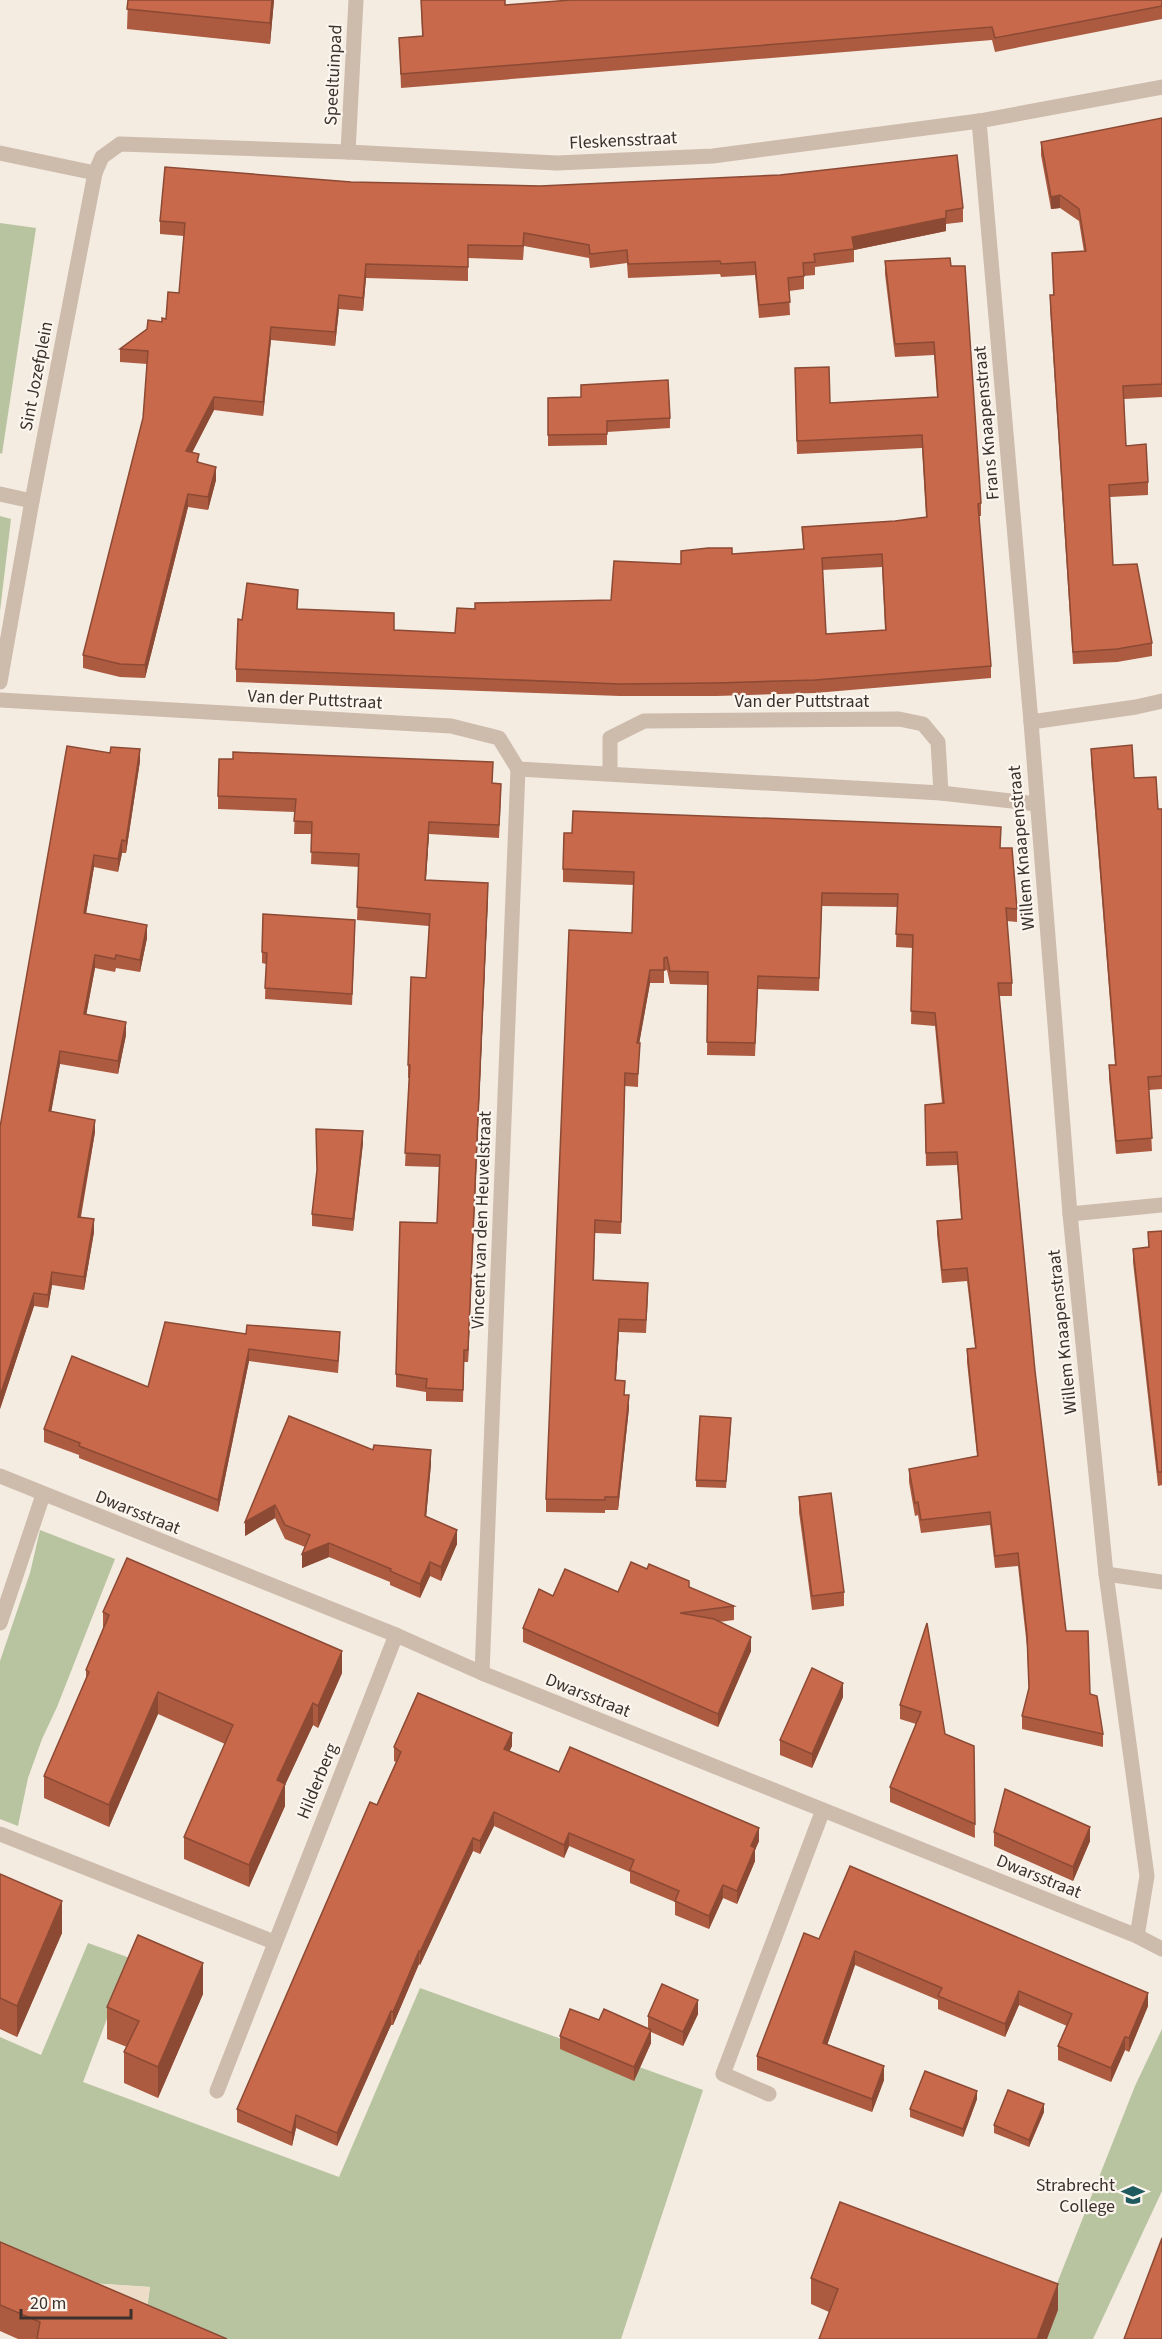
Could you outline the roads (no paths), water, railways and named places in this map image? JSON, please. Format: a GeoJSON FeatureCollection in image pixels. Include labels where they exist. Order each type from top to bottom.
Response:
{"type":"FeatureCollection","features":[{"type":"Feature","properties":{"kind":"street","name":"Speeltuinpad"},"geometry":{"type":"LineString","coordinates":[[348,152],[356,0]]}},
{"type":"Feature","properties":{"kind":"street","name":"Fleskensstraat"},"geometry":{"type":"LineString","coordinates":[[95,173],[102,157],[120,144],[348,152],[556,163],[702,156],[979,121],[1162,87]]}},
{"type":"Feature","properties":{"kind":"street","name":"Frans Knaapenstraat"},"geometry":{"type":"LineString","coordinates":[[979,121],[1031,722]]}},
{"type":"Feature","properties":{"kind":"street"},"geometry":{"type":"LineString","coordinates":[[0,153],[95,173]]}},
{"type":"Feature","properties":{"kind":"street","name":"Sint Jozefplein"},"geometry":{"type":"LineString","coordinates":[[0,682],[95,173]]}},
{"type":"Feature","properties":{"kind":"street"},"geometry":{"type":"LineString","coordinates":[[0,494],[32,501]]}},
{"type":"Feature","properties":{"kind":"street","name":"Van der Puttstraat"},"geometry":{"type":"LineString","coordinates":[[0,700],[451,726],[499,738],[518,769]]}},
{"type":"Feature","properties":{"kind":"street"},"geometry":{"type":"LineString","coordinates":[[1031,722],[1136,707],[1162,701]]}},
{"type":"Feature","properties":{"kind":"street","name":"Van der Puttstraat"},"geometry":{"type":"LineString","coordinates":[[610,773],[610,738],[644,721],[898,719],[923,724],[938,742],[941,793]]}},
{"type":"Feature","properties":{"kind":"street","name":"Willem Knaapenstraat"},"geometry":{"type":"LineString","coordinates":[[1031,722],[1070,1214],[1106,1574],[1147,1876],[1137,1936]]}},
{"type":"Feature","properties":{"kind":"street"},"geometry":{"type":"LineString","coordinates":[[518,769],[941,793],[1037,804]]}},
{"type":"Feature","properties":{"kind":"street","name":"Vincent van den Heuvelstraat"},"geometry":{"type":"LineString","coordinates":[[482,1673],[518,769]]}},
{"type":"Feature","properties":{"kind":"street"},"geometry":{"type":"LineString","coordinates":[[1070,1214],[1162,1205]]}},
{"type":"Feature","properties":{"kind":"street","name":"Dwarsstraat"},"geometry":{"type":"LineString","coordinates":[[0,1476],[396,1635],[482,1673],[1137,1936],[1162,1949]]}},
{"type":"Feature","properties":{"kind":"street"},"geometry":{"type":"LineString","coordinates":[[0,1623],[43,1495]]}},
{"type":"Feature","properties":{"kind":"street"},"geometry":{"type":"LineString","coordinates":[[1106,1574],[1162,1582]]}},
{"type":"Feature","properties":{"kind":"street","name":"Hilderberg"},"geometry":{"type":"LineString","coordinates":[[217,2091],[396,1635]]}},
{"type":"Feature","properties":{"kind":"street"},"geometry":{"type":"LineString","coordinates":[[769,2094],[723,2074],[823,1810]]}},
{"type":"Feature","properties":{"kind":"street"},"geometry":{"type":"LineString","coordinates":[[0,1834],[274,1942]]}},
{"type":"Feature","properties":{"kind":"place","name":"Strabrecht College"},"geometry":{"type":"Point","coordinates":[1133,2195]}}]}
